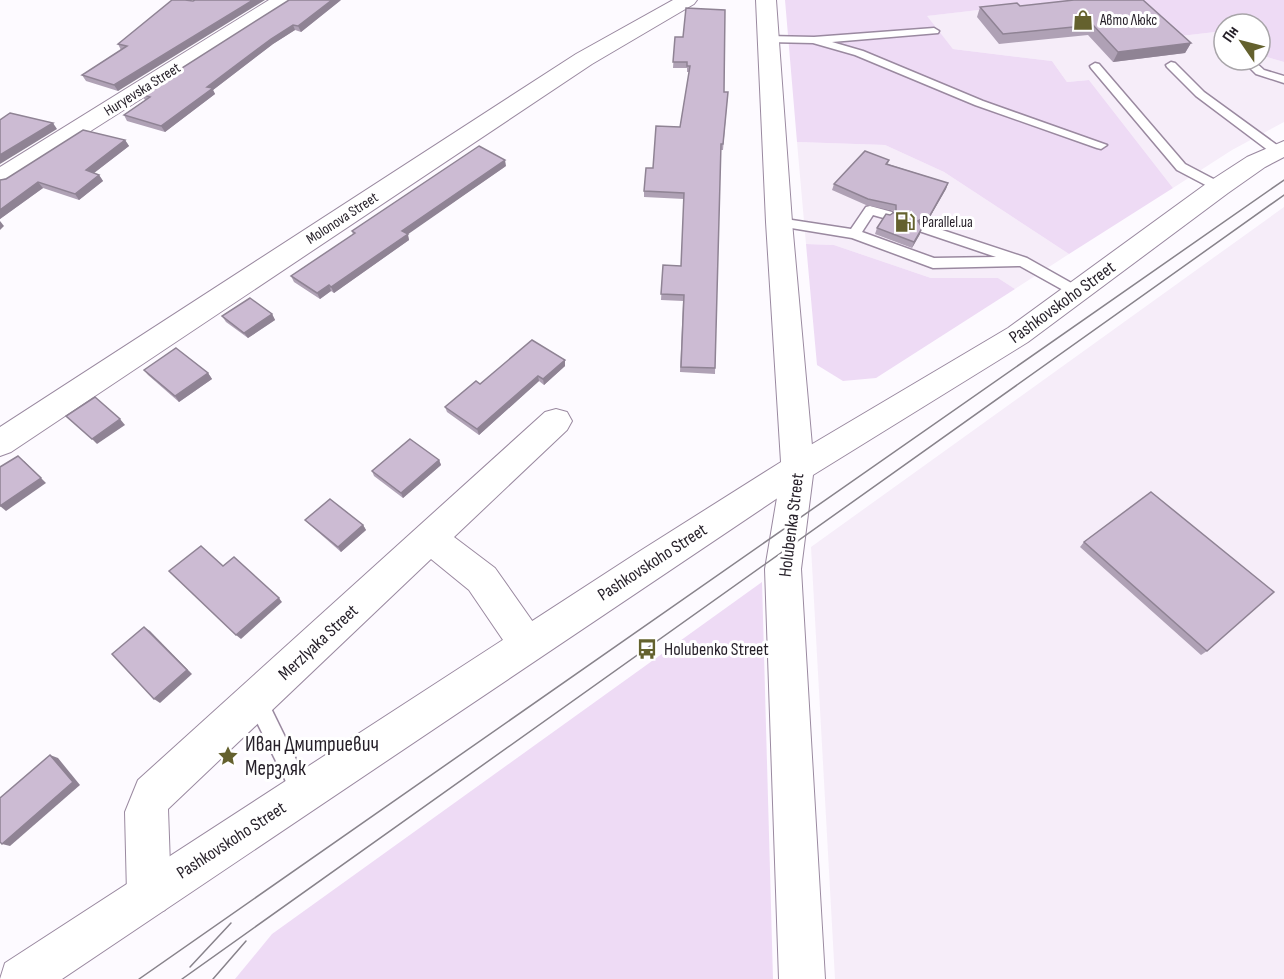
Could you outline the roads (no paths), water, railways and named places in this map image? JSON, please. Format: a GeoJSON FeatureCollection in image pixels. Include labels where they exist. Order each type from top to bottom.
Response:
{"type":"FeatureCollection","features":[{"type":"Feature","properties":{"kind":"main road","name":"Huryevska Street"},"geometry":{"type":"LineString","coordinates":[[0,178],[284,0]]}},
{"type":"Feature","properties":{"kind":"main road","name":"Molonova Street"},"geometry":{"type":"LineString","coordinates":[[0,443],[584,59],[687,0]]}},
{"type":"Feature","properties":{"kind":"main road","name":"Holubenka Street"},"geometry":{"type":"LineString","coordinates":[[766,0],[779,222],[798,468],[783,569],[802,979]]}},
{"type":"Feature","properties":{"kind":"main road","name":"Pashkovskoho Street"},"geometry":{"type":"LineString","coordinates":[[21,979],[527,644],[798,468],[988,354],[1077,292],[1219,187],[1281,149]]}},
{"type":"Feature","properties":{"kind":"main road","name":"Merzlyaka Street"},"geometry":{"type":"LineString","coordinates":[[149,894],[146,812],[153,795],[556,421]]}},
{"type":"Feature","properties":{"kind":"main road"},"geometry":{"type":"LineString","coordinates":[[430,538],[482,579],[527,644]]}},
{"type":"Feature","properties":{"kind":"lane"},"geometry":{"type":"LineString","coordinates":[[768,39],[814,40],[934,31]]}},
{"type":"Feature","properties":{"kind":"lane"},"geometry":{"type":"LineString","coordinates":[[814,40],[859,53],[979,103],[1101,145]]}},
{"type":"Feature","properties":{"kind":"lane"},"geometry":{"type":"LineString","coordinates":[[1171,65],[1200,94],[1281,149]]}},
{"type":"Feature","properties":{"kind":"lane"},"geometry":{"type":"LineString","coordinates":[[1095,66],[1181,167],[1219,187]]}},
{"type":"Feature","properties":{"kind":"lane"},"geometry":{"type":"LineString","coordinates":[[1260,72],[1284,80]]}},
{"type":"Feature","properties":{"kind":"lane"},"geometry":{"type":"LineString","coordinates":[[854,234],[870,210],[887,215]]}},
{"type":"Feature","properties":{"kind":"lane"},"geometry":{"type":"LineString","coordinates":[[779,222],[854,234],[933,263],[1022,261]]}},
{"type":"Feature","properties":{"kind":"lane"},"geometry":{"type":"LineString","coordinates":[[924,228],[1022,261],[1077,292]]}},
{"type":"Feature","properties":{"kind":"lane"},"geometry":{"type":"LineString","coordinates":[[256,699],[302,794]]}},
{"type":"Feature","properties":{"kind":"tram line"},"geometry":{"type":"LineString","coordinates":[[139,979],[1284,180]]}},
{"type":"Feature","properties":{"kind":"tram line"},"geometry":{"type":"LineString","coordinates":[[182,979],[1284,195]]}},
{"type":"Feature","properties":{"kind":"tram line"},"geometry":{"type":"LineString","coordinates":[[190,967],[231,923]]}},
{"type":"Feature","properties":{"kind":"tram line"},"geometry":{"type":"LineString","coordinates":[[213,979],[246,941]]}},
{"type":"Feature","properties":{"kind":"place","name":"Авто Люкс"},"geometry":{"type":"Point","coordinates":[1083,20]}},
{"type":"Feature","properties":{"kind":"place","name":"Parallel.ua"},"geometry":{"type":"Point","coordinates":[905,222]}},
{"type":"Feature","properties":{"kind":"place","name":"Holubenko Street"},"geometry":{"type":"Point","coordinates":[647,649]}},
{"type":"Feature","properties":{"kind":"place","name":"Иван Дмитриевич Мерзляк"},"geometry":{"type":"Point","coordinates":[228,756]}}]}
